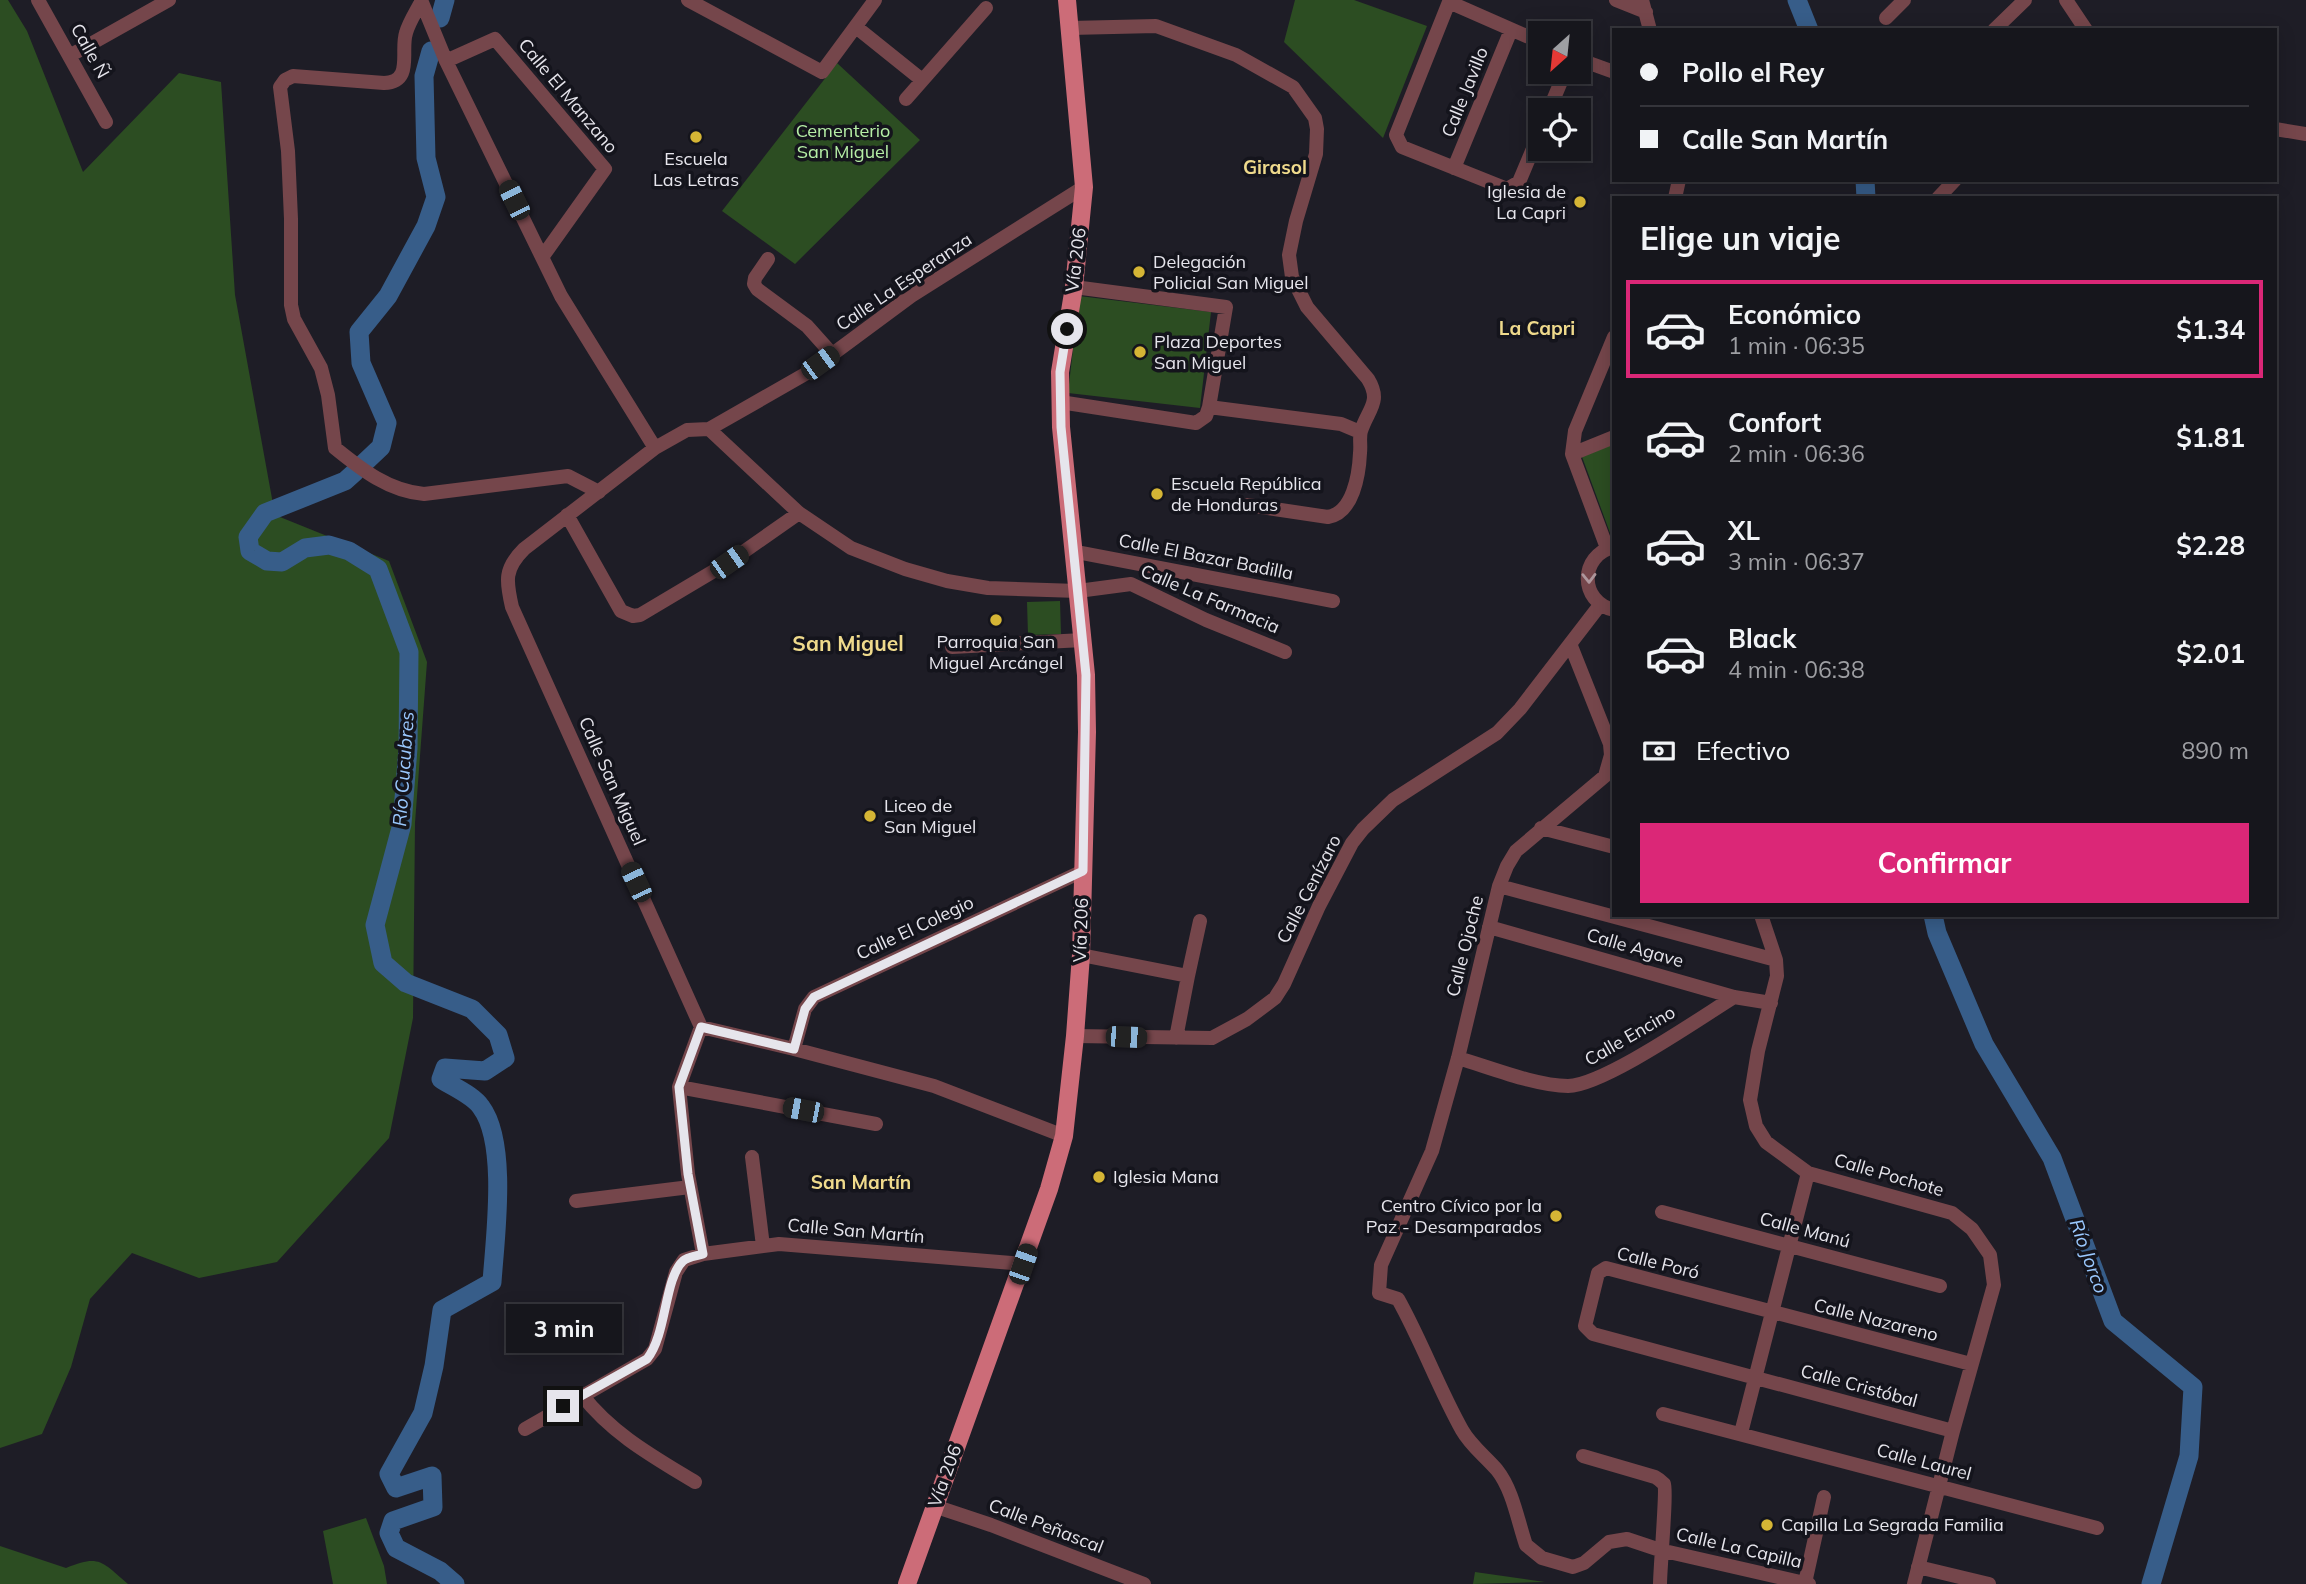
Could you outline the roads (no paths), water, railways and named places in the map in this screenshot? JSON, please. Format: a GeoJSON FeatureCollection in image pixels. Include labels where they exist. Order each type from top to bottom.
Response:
{"type":"FeatureCollection","features":[{"type":"Feature","properties":{"kind":"main road","name":"Vía 206"},"geometry":{"type":"LineString","coordinates":[[907,1584],[1023,1264],[1064,1136],[1075,1036],[1081,955],[1087,732],[1083,640],[1072,551],[1060,372],[1074,287],[1084,187],[1068,0]]}},
{"type":"Feature","properties":{"kind":"street","name":"Calle Ñ"},"geometry":{"type":"LineString","coordinates":[[38,0],[106,122]]}},
{"type":"Feature","properties":{"kind":"street"},"geometry":{"type":"LineString","coordinates":[[71,55],[169,0]]}},
{"type":"Feature","properties":{"kind":"street"},"geometry":{"type":"LineString","coordinates":[[688,0],[821,72],[875,0]]}},
{"type":"Feature","properties":{"kind":"street"},"geometry":{"type":"LineString","coordinates":[[1616,0],[1644,6],[1650,28]]}},
{"type":"Feature","properties":{"kind":"street"},"geometry":{"type":"LineString","coordinates":[[1886,18],[1904,0]]}},
{"type":"Feature","properties":{"kind":"street"},"geometry":{"type":"LineString","coordinates":[[1996,28],[2025,0]]}},
{"type":"Feature","properties":{"kind":"street"},"geometry":{"type":"LineString","coordinates":[[2066,0],[2085,28]]}},
{"type":"Feature","properties":{"kind":"street"},"geometry":{"type":"LineString","coordinates":[[421,1],[446,61],[561,296],[655,448]]}},
{"type":"Feature","properties":{"kind":"street"},"geometry":{"type":"LineString","coordinates":[[421,1],[405,34],[404,67],[396,81],[384,83],[293,76],[285,80],[280,87],[288,151],[292,219],[291,304],[294,319],[321,368],[328,395],[335,448],[364,472],[404,492],[424,494],[568,476],[599,492]]}},
{"type":"Feature","properties":{"kind":"street"},"geometry":{"type":"LineString","coordinates":[[1528,37],[1449,1],[1396,135],[1402,147],[1507,189],[1519,182],[1528,161]]}},
{"type":"Feature","properties":{"kind":"street"},"geometry":{"type":"LineString","coordinates":[[906,99],[986,8]]}},
{"type":"Feature","properties":{"kind":"street"},"geometry":{"type":"LineString","coordinates":[[1070,28],[1156,26],[1236,55],[1293,87],[1315,118],[1316,154],[1289,255],[1292,277],[1307,307],[1374,388],[1375,399],[1360,432],[1360,454],[1350,503],[1336,516],[1248,505]]}},
{"type":"Feature","properties":{"kind":"street"},"geometry":{"type":"LineString","coordinates":[[856,27],[922,80]]}},
{"type":"Feature","properties":{"kind":"street","name":"Calle Javillo"},"geometry":{"type":"LineString","coordinates":[[1454,168],[1511,30]]}},
{"type":"Feature","properties":{"kind":"street","name":"Calle El Manzano"},"geometry":{"type":"LineString","coordinates":[[446,61],[495,39],[606,169],[543,256]]}},
{"type":"Feature","properties":{"kind":"street"},"geometry":{"type":"LineString","coordinates":[[1591,64],[1612,71]]}},
{"type":"Feature","properties":{"kind":"street"},"geometry":{"type":"LineString","coordinates":[[2277,129],[2306,134]]}},
{"type":"Feature","properties":{"kind":"street"},"geometry":{"type":"LineString","coordinates":[[1940,196],[1953,182]]}},
{"type":"Feature","properties":{"kind":"street","name":"Calle La Esperanza"},"geometry":{"type":"LineString","coordinates":[[655,448],[687,430],[709,429],[807,373],[911,296],[1084,187]]}},
{"type":"Feature","properties":{"kind":"street"},"geometry":{"type":"LineString","coordinates":[[768,259],[755,278],[757,289],[807,326],[832,354]]}},
{"type":"Feature","properties":{"kind":"street"},"geometry":{"type":"LineString","coordinates":[[1060,402],[1196,423],[1206,416],[1209,407],[1226,307],[1074,287]]}},
{"type":"Feature","properties":{"kind":"street"},"geometry":{"type":"LineString","coordinates":[[1607,608],[1592,597],[1586,576],[1595,556],[1610,547],[1572,454],[1575,431],[1607,365],[1612,345]]}},
{"type":"Feature","properties":{"kind":"street"},"geometry":{"type":"LineString","coordinates":[[1209,407],[1341,424],[1360,432]]}},
{"type":"Feature","properties":{"kind":"street","name":"Calle La Farmacia"},"geometry":{"type":"LineString","coordinates":[[709,429],[799,513],[851,548],[905,569],[947,581],[988,588],[1079,591],[1131,584],[1206,620],[1285,652]]}},
{"type":"Feature","properties":{"kind":"street"},"geometry":{"type":"LineString","coordinates":[[1572,454],[1612,438]]}},
{"type":"Feature","properties":{"kind":"street","name":"Calle San Miguel"},"geometry":{"type":"LineString","coordinates":[[655,448],[514,559],[508,570],[506,584],[512,607],[701,1027]]}},
{"type":"Feature","properties":{"kind":"street"},"geometry":{"type":"LineString","coordinates":[[566,516],[621,611],[633,616],[640,615],[729,562],[799,513]]}},
{"type":"Feature","properties":{"kind":"street","name":"Calle El Bazar Badilla"},"geometry":{"type":"LineString","coordinates":[[1072,551],[1333,601]]}},
{"type":"Feature","properties":{"kind":"street","name":"Calle Cenízaro"},"geometry":{"type":"LineString","coordinates":[[1075,1036],[1212,1038],[1247,1019],[1275,998],[1319,906],[1352,843],[1363,829],[1393,800],[1497,733],[1607,608]]}},
{"type":"Feature","properties":{"kind":"street"},"geometry":{"type":"LineString","coordinates":[[952,647],[1083,640]]}},
{"type":"Feature","properties":{"kind":"street","name":"Calle Ojoche"},"geometry":{"type":"LineString","coordinates":[[1379,1293],[1381,1265],[1432,1152],[1458,1058],[1499,886],[1507,866],[1516,851],[1541,828],[1609,777],[1610,744],[1571,646]]}},
{"type":"Feature","properties":{"kind":"street"},"geometry":{"type":"LineString","coordinates":[[1541,828],[1612,846]]}},
{"type":"Feature","properties":{"kind":"street","name":"Calle El Colegio"},"geometry":{"type":"LineString","coordinates":[[794,1049],[805,1009],[814,997],[1083,871]]}},
{"type":"Feature","properties":{"kind":"street"},"geometry":{"type":"LineString","coordinates":[[1499,886],[1612,916]]}},
{"type":"Feature","properties":{"kind":"street"},"geometry":{"type":"LineString","coordinates":[[1615,917],[1776,960]]}},
{"type":"Feature","properties":{"kind":"street","name":"Calle Pochote"},"geometry":{"type":"LineString","coordinates":[[1762,917],[1776,960],[1777,976],[1758,1051],[1750,1100],[1756,1126],[1766,1142],[1808,1173],[1952,1213],[1972,1229],[1990,1255],[1994,1285],[1938,1485],[1914,1584]]}},
{"type":"Feature","properties":{"kind":"street"},"geometry":{"type":"LineString","coordinates":[[1177,1038],[1200,921]]}},
{"type":"Feature","properties":{"kind":"street","name":"Calle Agave"},"geometry":{"type":"LineString","coordinates":[[1489,927],[1734,997],[1771,1003]]}},
{"type":"Feature","properties":{"kind":"street"},"geometry":{"type":"LineString","coordinates":[[1081,955],[1188,976]]}},
{"type":"Feature","properties":{"kind":"street","name":"Calle Encino"},"geometry":{"type":"LineString","coordinates":[[1458,1058],[1546,1083],[1568,1086],[1584,1083],[1660,1043],[1734,997]]}},
{"type":"Feature","properties":{"kind":"street"},"geometry":{"type":"LineString","coordinates":[[703,1254],[690,1187],[679,1087],[701,1027],[934,1086],[1064,1136]]}},
{"type":"Feature","properties":{"kind":"street"},"geometry":{"type":"LineString","coordinates":[[679,1087],[877,1124]]}},
{"type":"Feature","properties":{"kind":"street"},"geometry":{"type":"LineString","coordinates":[[752,1157],[763,1246]]}},
{"type":"Feature","properties":{"kind":"street"},"geometry":{"type":"LineString","coordinates":[[1741,1433],[1808,1173]]}},
{"type":"Feature","properties":{"kind":"street"},"geometry":{"type":"LineString","coordinates":[[576,1201],[690,1187]]}},
{"type":"Feature","properties":{"kind":"street","name":"Calle Manú"},"geometry":{"type":"LineString","coordinates":[[1662,1212],[1940,1286]]}},
{"type":"Feature","properties":{"kind":"street","name":"Calle San Martín"},"geometry":{"type":"LineString","coordinates":[[525,1429],[647,1359],[655,1349],[676,1272],[684,1259],[779,1244],[1023,1264]]}},
{"type":"Feature","properties":{"kind":"street","name":"Calle Poró"},"geometry":{"type":"LineString","coordinates":[[1755,1378],[1593,1334],[1585,1325],[1598,1273],[1606,1268],[1772,1313]]}},
{"type":"Feature","properties":{"kind":"street","name":"Calle La Capilla"},"geometry":{"type":"LineString","coordinates":[[1379,1293],[1398,1299],[1420,1339],[1463,1432],[1504,1482],[1526,1545],[1534,1553],[1573,1567],[1584,1563],[1609,1542],[1627,1539],[1660,1550],[1807,1583]]}},
{"type":"Feature","properties":{"kind":"street","name":"Calle Nazareno"},"geometry":{"type":"LineString","coordinates":[[1772,1313],[1971,1364]]}},
{"type":"Feature","properties":{"kind":"street","name":"Calle Cristóbal"},"geometry":{"type":"LineString","coordinates":[[1755,1378],[1953,1431]]}},
{"type":"Feature","properties":{"kind":"street"},"geometry":{"type":"LineString","coordinates":[[582,1395],[595,1412],[631,1443],[695,1482]]}},
{"type":"Feature","properties":{"kind":"street","name":"Calle Laurel"},"geometry":{"type":"LineString","coordinates":[[1663,1414],[2097,1528]]}},
{"type":"Feature","properties":{"kind":"street"},"geometry":{"type":"LineString","coordinates":[[1583,1456],[1655,1477],[1663,1484],[1666,1493],[1660,1550],[1660,1584]]}},
{"type":"Feature","properties":{"kind":"street"},"geometry":{"type":"LineString","coordinates":[[1807,1583],[1824,1496]]}},
{"type":"Feature","properties":{"kind":"street","name":"Calle Peñascal"},"geometry":{"type":"LineString","coordinates":[[934,1506],[1144,1584]]}},
{"type":"Feature","properties":{"kind":"street"},"geometry":{"type":"LineString","coordinates":[[1918,1567],[1989,1584]]}},
{"type":"Feature","properties":{"kind":"waterway","name":"Río Cucubres"},"geometry":{"type":"LineString","coordinates":[[440,18],[445,0]]}},
{"type":"Feature","properties":{"kind":"waterway","name":"Río Jorco"},"geometry":{"type":"LineString","coordinates":[[1797,0],[1808,28]]}},
{"type":"Feature","properties":{"kind":"waterway","name":"Río Cucubres"},"geometry":{"type":"LineString","coordinates":[[363,464],[381,447],[387,423],[361,363],[359,332],[388,296],[426,226],[436,197],[426,158],[424,76],[431,51]]}},
{"type":"Feature","properties":{"kind":"waterway","name":"Río Jorco"},"geometry":{"type":"LineString","coordinates":[[1865,182],[1866,196]]}},
{"type":"Feature","properties":{"kind":"waterway","name":"Río Cucubres"},"geometry":{"type":"LineString","coordinates":[[355,472],[345,481],[265,513],[248,537],[250,551],[267,561],[282,562],[305,548],[329,545],[349,551],[378,569],[409,652],[408,748],[402,824],[375,925],[383,963],[406,983],[472,1009],[498,1035],[505,1058],[485,1071],[445,1068],[441,1079],[468,1095],[481,1107],[495,1143],[498,1191],[492,1282],[442,1310],[434,1366],[423,1413],[389,1474],[396,1488],[432,1476],[433,1507],[393,1521],[389,1533],[396,1548],[440,1571],[455,1584]]}},
{"type":"Feature","properties":{"kind":"waterway","name":"Río Jorco"},"geometry":{"type":"LineString","coordinates":[[1933,917],[1937,933],[1984,1044],[2052,1158],[2113,1321],[2193,1387],[2189,1456],[2151,1584]]}},
{"type":"Feature","properties":{"kind":"place","name":"Escuela Las Letras"},"geometry":{"type":"Point","coordinates":[696,137]}},
{"type":"Feature","properties":{"kind":"place","name":"Iglesia de La Capri"},"geometry":{"type":"Point","coordinates":[1580,202]}},
{"type":"Feature","properties":{"kind":"place","name":"Delegación Policial San Miguel"},"geometry":{"type":"Point","coordinates":[1139,272]}},
{"type":"Feature","properties":{"kind":"place","name":"Plaza Deportes San Miguel"},"geometry":{"type":"Point","coordinates":[1140,352]}},
{"type":"Feature","properties":{"kind":"place","name":"Escuela República de Honduras"},"geometry":{"type":"Point","coordinates":[1157,494]}},
{"type":"Feature","properties":{"kind":"place","name":"Parroquia San Miguel Arcángel"},"geometry":{"type":"Point","coordinates":[996,620]}},
{"type":"Feature","properties":{"kind":"place","name":"Liceo de San Miguel"},"geometry":{"type":"Point","coordinates":[870,816]}},
{"type":"Feature","properties":{"kind":"place","name":"Iglesia Mana"},"geometry":{"type":"Point","coordinates":[1099,1177]}},
{"type":"Feature","properties":{"kind":"place","name":"Centro Cívico por la Paz - Desamparados"},"geometry":{"type":"Point","coordinates":[1556,1216]}},
{"type":"Feature","properties":{"kind":"place","name":"Capilla La Segrada Familia"},"geometry":{"type":"Point","coordinates":[1767,1525]}},
{"type":"Feature","properties":{"kind":"district","name":"Girasol"},"geometry":{"type":"Point","coordinates":[1275,167]}},
{"type":"Feature","properties":{"kind":"district","name":"La Capri"},"geometry":{"type":"Point","coordinates":[1537,328]}},
{"type":"Feature","properties":{"kind":"district","name":"San Miguel"},"geometry":{"type":"Point","coordinates":[848,644]}},
{"type":"Feature","properties":{"kind":"district","name":"San Martín"},"geometry":{"type":"Point","coordinates":[861,1182]}},
{"type":"Feature","properties":{"kind":"park label","name":"Cementerio San Miguel"},"geometry":{"type":"Point","coordinates":[843,141]}}]}
